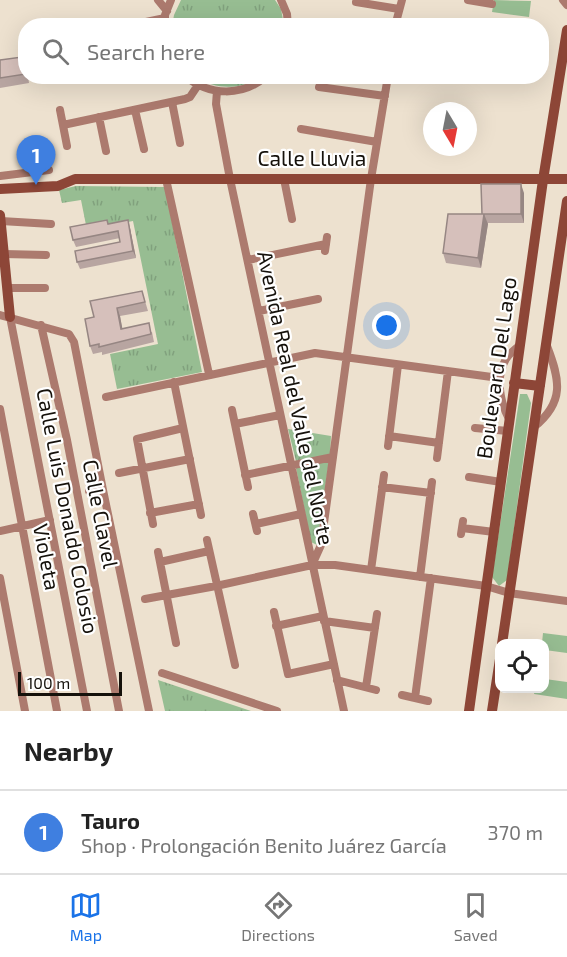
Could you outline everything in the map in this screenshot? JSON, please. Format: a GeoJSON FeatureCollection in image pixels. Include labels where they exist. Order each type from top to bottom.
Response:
{"type":"FeatureCollection","features":[{"type":"Feature","properties":{"kind":"street"},"geometry":{"type":"LineString","coordinates":[[158,0],[165,18]]}},
{"type":"Feature","properties":{"kind":"street"},"geometry":{"type":"LineString","coordinates":[[165,18],[171,0]]}},
{"type":"Feature","properties":{"kind":"street"},"geometry":{"type":"LineString","coordinates":[[281,0],[287,18]]}},
{"type":"Feature","properties":{"kind":"street"},"geometry":{"type":"LineString","coordinates":[[397,18],[402,0]]}},
{"type":"Feature","properties":{"kind":"street"},"geometry":{"type":"LineString","coordinates":[[468,0],[492,4]]}},
{"type":"Feature","properties":{"kind":"street"},"geometry":{"type":"LineString","coordinates":[[563,0],[567,5]]}},
{"type":"Feature","properties":{"kind":"street"},"geometry":{"type":"LineString","coordinates":[[356,2],[399,9]]}},
{"type":"Feature","properties":{"kind":"street","name":"Boulevard Del Lago"},"geometry":{"type":"LineString","coordinates":[[469,711],[543,180],[567,30]]}},
{"type":"Feature","properties":{"kind":"street"},"geometry":{"type":"LineString","coordinates":[[63,125],[190,97],[198,85],[217,91],[231,92],[254,84]]}},
{"type":"Feature","properties":{"kind":"street"},"geometry":{"type":"LineString","coordinates":[[312,565],[321,546],[371,179],[387,84]]}},
{"type":"Feature","properties":{"kind":"street"},"geometry":{"type":"LineString","coordinates":[[319,87],[385,96]]}},
{"type":"Feature","properties":{"kind":"street","name":"Avenida Real del Valle del Norte"},"geometry":{"type":"LineString","coordinates":[[217,91],[216,104],[230,179],[344,711]]}},
{"type":"Feature","properties":{"kind":"street"},"geometry":{"type":"LineString","coordinates":[[172,102],[180,143]]}},
{"type":"Feature","properties":{"kind":"street"},"geometry":{"type":"LineString","coordinates":[[60,110],[67,146]]}},
{"type":"Feature","properties":{"kind":"street"},"geometry":{"type":"LineString","coordinates":[[135,110],[144,149]]}},
{"type":"Feature","properties":{"kind":"street"},"geometry":{"type":"LineString","coordinates":[[99,117],[106,151]]}},
{"type":"Feature","properties":{"kind":"street"},"geometry":{"type":"LineString","coordinates":[[301,129],[377,142]]}},
{"type":"Feature","properties":{"kind":"street"},"geometry":{"type":"LineString","coordinates":[[0,176],[49,170]]}},
{"type":"Feature","properties":{"kind":"street","name":"Calle Lluvia"},"geometry":{"type":"LineString","coordinates":[[0,189],[58,186],[75,179],[567,179]]}},
{"type":"Feature","properties":{"kind":"street"},"geometry":{"type":"LineString","coordinates":[[166,179],[209,374]]}},
{"type":"Feature","properties":{"kind":"street"},"geometry":{"type":"LineString","coordinates":[[284,179],[292,219]]}},
{"type":"Feature","properties":{"kind":"street"},"geometry":{"type":"LineString","coordinates":[[503,639],[567,201]]}},
{"type":"Feature","properties":{"kind":"street"},"geometry":{"type":"LineString","coordinates":[[0,215],[7,288],[5,316],[69,334],[73,338],[149,711]]}},
{"type":"Feature","properties":{"kind":"street"},"geometry":{"type":"LineString","coordinates":[[1,221],[51,224]]}},
{"type":"Feature","properties":{"kind":"street"},"geometry":{"type":"LineString","coordinates":[[248,260],[326,244]]}},
{"type":"Feature","properties":{"kind":"street"},"geometry":{"type":"LineString","coordinates":[[4,255],[46,255]]}},
{"type":"Feature","properties":{"kind":"street"},"geometry":{"type":"LineString","coordinates":[[7,288],[45,288]]}},
{"type":"Feature","properties":{"kind":"street"},"geometry":{"type":"LineString","coordinates":[[259,311],[318,299]]}},
{"type":"Feature","properties":{"kind":"street","name":"Calle Luis Donaldo Colosio"},"geometry":{"type":"LineString","coordinates":[[5,316],[50,520],[87,711]]}},
{"type":"Feature","properties":{"kind":"street","name":"Calle Clavel"},"geometry":{"type":"LineString","coordinates":[[41,325],[67,440],[119,711]]}},
{"type":"Feature","properties":{"kind":"street"},"geometry":{"type":"LineString","coordinates":[[534,427],[547,417],[557,391],[557,372],[546,344]]}},
{"type":"Feature","properties":{"kind":"street"},"geometry":{"type":"LineString","coordinates":[[475,428],[509,425],[503,407],[499,378],[506,358],[520,345]]}},
{"type":"Feature","properties":{"kind":"street"},"geometry":{"type":"LineString","coordinates":[[106,397],[315,353],[499,378]]}},
{"type":"Feature","properties":{"kind":"street"},"geometry":{"type":"LineString","coordinates":[[388,446],[398,365]]}},
{"type":"Feature","properties":{"kind":"street"},"geometry":{"type":"LineString","coordinates":[[437,458],[448,371]]}},
{"type":"Feature","properties":{"kind":"street"},"geometry":{"type":"LineString","coordinates":[[174,382],[201,515]]}},
{"type":"Feature","properties":{"kind":"street"},"geometry":{"type":"LineString","coordinates":[[514,383],[540,386]]}},
{"type":"Feature","properties":{"kind":"street"},"geometry":{"type":"LineString","coordinates":[[557,391],[567,393]]}},
{"type":"Feature","properties":{"kind":"street","name":"Violeta"},"geometry":{"type":"LineString","coordinates":[[0,410],[57,711]]}},
{"type":"Feature","properties":{"kind":"street"},"geometry":{"type":"LineString","coordinates":[[232,410],[248,487]]}},
{"type":"Feature","properties":{"kind":"street"},"geometry":{"type":"LineString","coordinates":[[235,424],[280,415]]}},
{"type":"Feature","properties":{"kind":"street"},"geometry":{"type":"LineString","coordinates":[[153,524],[137,439],[183,428]]}},
{"type":"Feature","properties":{"kind":"street"},"geometry":{"type":"LineString","coordinates":[[389,436],[438,443]]}},
{"type":"Feature","properties":{"kind":"street"},"geometry":{"type":"LineString","coordinates":[[245,475],[333,457]]}},
{"type":"Feature","properties":{"kind":"street"},"geometry":{"type":"LineString","coordinates":[[118,472],[190,459]]}},
{"type":"Feature","properties":{"kind":"street"},"geometry":{"type":"LineString","coordinates":[[371,570],[384,475]]}},
{"type":"Feature","properties":{"kind":"street"},"geometry":{"type":"LineString","coordinates":[[469,477],[501,482]]}},
{"type":"Feature","properties":{"kind":"street"},"geometry":{"type":"LineString","coordinates":[[420,577],[432,482]]}},
{"type":"Feature","properties":{"kind":"street"},"geometry":{"type":"LineString","coordinates":[[382,487],[431,493]]}},
{"type":"Feature","properties":{"kind":"street"},"geometry":{"type":"LineString","coordinates":[[89,491],[103,490]]}},
{"type":"Feature","properties":{"kind":"street"},"geometry":{"type":"LineString","coordinates":[[150,513],[199,504]]}},
{"type":"Feature","properties":{"kind":"street"},"geometry":{"type":"LineString","coordinates":[[253,514],[256,527],[301,514]]}},
{"type":"Feature","properties":{"kind":"street"},"geometry":{"type":"LineString","coordinates":[[0,531],[50,520]]}},
{"type":"Feature","properties":{"kind":"street"},"geometry":{"type":"LineString","coordinates":[[462,527],[494,532]]}},
{"type":"Feature","properties":{"kind":"street"},"geometry":{"type":"LineString","coordinates":[[207,540],[235,665]]}},
{"type":"Feature","properties":{"kind":"street"},"geometry":{"type":"LineString","coordinates":[[160,562],[209,551]]}},
{"type":"Feature","properties":{"kind":"street"},"geometry":{"type":"LineString","coordinates":[[158,552],[176,643]]}},
{"type":"Feature","properties":{"kind":"street"},"geometry":{"type":"LineString","coordinates":[[145,599],[312,565],[431,578],[567,601]]}},
{"type":"Feature","properties":{"kind":"street"},"geometry":{"type":"LineString","coordinates":[[0,578],[25,711]]}},
{"type":"Feature","properties":{"kind":"street"},"geometry":{"type":"LineString","coordinates":[[416,698],[431,578]]}},
{"type":"Feature","properties":{"kind":"street"},"geometry":{"type":"LineString","coordinates":[[274,612],[288,674],[334,664]]}},
{"type":"Feature","properties":{"kind":"street"},"geometry":{"type":"LineString","coordinates":[[366,687],[377,614]]}},
{"type":"Feature","properties":{"kind":"street"},"geometry":{"type":"LineString","coordinates":[[276,626],[324,619],[375,628]]}},
{"type":"Feature","properties":{"kind":"street"},"geometry":{"type":"LineString","coordinates":[[162,673],[277,711]]}},
{"type":"Feature","properties":{"kind":"street"},"geometry":{"type":"LineString","coordinates":[[337,680],[376,690]]}},
{"type":"Feature","properties":{"kind":"street"},"geometry":{"type":"LineString","coordinates":[[492,711],[495,692]]}},
{"type":"Feature","properties":{"kind":"street"},"geometry":{"type":"LineString","coordinates":[[402,695],[428,701]]}},
{"type":"Feature","properties":{"kind":"green space"},"geometry":{"type":"Polygon","coordinates":[[[181,0],[275,0],[281,9],[283,18],[173,18],[181,0]]]}},
{"type":"Feature","properties":{"kind":"green space"},"geometry":{"type":"Polygon","coordinates":[[[494,0],[531,1],[529,17],[492,12],[494,0]]]}},
{"type":"Feature","properties":{"kind":"green space"},"geometry":{"type":"Polygon","coordinates":[[[212,84],[245,84],[228,87],[212,84]]]}},
{"type":"Feature","properties":{"kind":"green space"},"geometry":{"type":"Polygon","coordinates":[[[76,186],[165,187],[202,372],[117,389],[110,354],[158,344],[133,221],[87,230],[81,200],[62,203],[59,190],[76,186]]]}},
{"type":"Feature","properties":{"kind":"green space"},"geometry":{"type":"Polygon","coordinates":[[[520,394],[527,394],[531,403],[507,580],[499,586],[492,577],[520,394]]]}},
{"type":"Feature","properties":{"kind":"green space"},"geometry":{"type":"Polygon","coordinates":[[[288,429],[331,436],[330,455],[296,461],[288,429]]]}},
{"type":"Feature","properties":{"kind":"green space"},"geometry":{"type":"Polygon","coordinates":[[[329,461],[317,545],[311,542],[296,468],[329,461]]]}},
{"type":"Feature","properties":{"kind":"green space"},"geometry":{"type":"Polygon","coordinates":[[[543,633],[567,636],[567,653],[549,651],[549,639],[542,639],[543,633]]]}},
{"type":"Feature","properties":{"kind":"green space"},"geometry":{"type":"Polygon","coordinates":[[[158,680],[251,711],[165,711],[158,680]]]}},
{"type":"Feature","properties":{"kind":"green space"},"geometry":{"type":"Polygon","coordinates":[[[549,680],[567,682],[567,699],[534,694],[549,693],[549,680]]]}},
{"type":"Feature","properties":{"kind":"building"},"geometry":{"type":"Polygon","coordinates":[[[18,58],[18,75],[0,78],[0,60],[18,58]]]}},
{"type":"Feature","properties":{"kind":"building"},"geometry":{"type":"Polygon","coordinates":[[[481,184],[521,184],[521,214],[482,214],[481,184]]]}},
{"type":"Feature","properties":{"kind":"building"},"geometry":{"type":"Polygon","coordinates":[[[448,214],[484,214],[478,258],[443,253],[448,214]]]}},
{"type":"Feature","properties":{"kind":"building"},"geometry":{"type":"Polygon","coordinates":[[[107,220],[108,224],[128,220],[133,251],[77,262],[75,251],[120,242],[118,231],[73,240],[70,227],[107,220]]]}},
{"type":"Feature","properties":{"kind":"building"},"geometry":{"type":"Polygon","coordinates":[[[142,291],[145,302],[117,308],[121,329],[149,323],[151,334],[99,347],[99,344],[90,346],[85,319],[94,317],[90,301],[142,291]]]}},
{"type":"Feature","properties":{"kind":"place","name":"Tauro"},"geometry":{"type":"Point","coordinates":[36,185]}}]}
